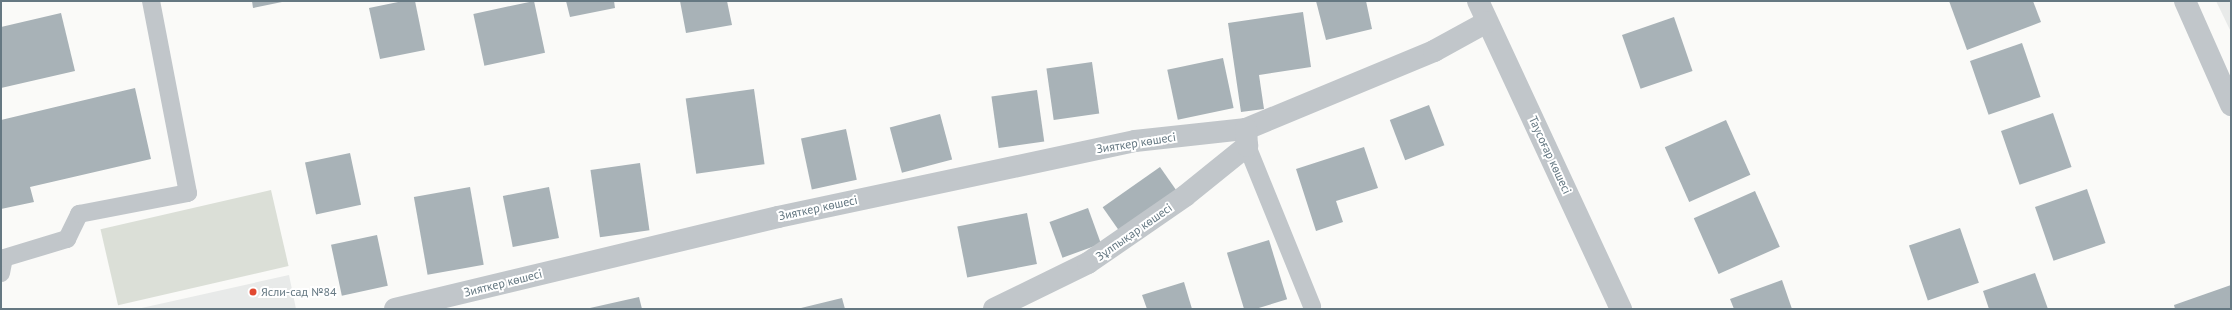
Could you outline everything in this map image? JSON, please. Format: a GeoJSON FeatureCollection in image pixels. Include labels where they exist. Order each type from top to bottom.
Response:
{"type":"FeatureCollection","features":[{"type":"Feature","properties":{"kind":"street","name":"Тауcоғар көшесі"},"geometry":{"type":"LineString","coordinates":[[1478,1],[1621,309]]}},
{"type":"Feature","properties":{"kind":"street"},"geometry":{"type":"LineString","coordinates":[[2185,1],[2231,105]]}},
{"type":"Feature","properties":{"kind":"street"},"geometry":{"type":"LineString","coordinates":[[1246,137],[1434,51],[1487,22]]}},
{"type":"Feature","properties":{"kind":"street","name":"Зияткер көшесі"},"geometry":{"type":"LineString","coordinates":[[395,309],[778,217],[1127,143],[1246,137]]}},
{"type":"Feature","properties":{"kind":"street","name":"Зұлпықар көшесі"},"geometry":{"type":"LineString","coordinates":[[994,309],[1088,263],[1185,196],[1246,137]]}},
{"type":"Feature","properties":{"kind":"lane"},"geometry":{"type":"LineString","coordinates":[[1,273],[4,258],[67,239],[79,214],[188,193],[151,1]]}},
{"type":"Feature","properties":{"kind":"lane"},"geometry":{"type":"LineString","coordinates":[[1246,137],[1312,306]]}},
{"type":"Feature","properties":{"kind":"shaded area"},"geometry":{"type":"Polygon","coordinates":[[[2216,1],[2231,1],[2231,32],[2216,1]]]}},
{"type":"Feature","properties":{"kind":"shaded area"},"geometry":{"type":"Polygon","coordinates":[[[271,190],[289,266],[118,305],[100,229],[271,190]]]}},
{"type":"Feature","properties":{"kind":"shaded area","name":"Ясли-сад №84"},"geometry":{"type":"Polygon","coordinates":[[[289,275],[296,309],[137,309],[289,275]]]}},
{"type":"Feature","properties":{"kind":"building"},"geometry":{"type":"Polygon","coordinates":[[[252,1],[282,1],[282,2],[253,8],[252,1]]]}},
{"type":"Feature","properties":{"kind":"building"},"geometry":{"type":"Polygon","coordinates":[[[403,1],[415,1],[425,50],[380,59],[369,8],[403,1]]]}},
{"type":"Feature","properties":{"kind":"building"},"geometry":{"type":"Polygon","coordinates":[[[534,1],[545,53],[484,66],[473,14],[534,1]]]}},
{"type":"Feature","properties":{"kind":"building"},"geometry":{"type":"Polygon","coordinates":[[[566,1],[614,1],[615,8],[570,17],[566,1]]]}},
{"type":"Feature","properties":{"kind":"building"},"geometry":{"type":"Polygon","coordinates":[[[680,1],[727,1],[732,25],[686,33],[680,1]]]}},
{"type":"Feature","properties":{"kind":"building"},"geometry":{"type":"Polygon","coordinates":[[[1316,1],[1366,1],[1372,29],[1326,40],[1316,1]]]}},
{"type":"Feature","properties":{"kind":"building"},"geometry":{"type":"Polygon","coordinates":[[[1949,1],[2033,1],[2041,22],[1967,50],[1949,1]]]}},
{"type":"Feature","properties":{"kind":"building"},"geometry":{"type":"Polygon","coordinates":[[[1303,12],[1311,67],[1259,75],[1264,109],[1241,112],[1228,23],[1303,12]]]}},
{"type":"Feature","properties":{"kind":"building"},"geometry":{"type":"Polygon","coordinates":[[[61,13],[75,71],[1,88],[1,27],[61,13]]]}},
{"type":"Feature","properties":{"kind":"building"},"geometry":{"type":"Polygon","coordinates":[[[1674,17],[1693,71],[1641,89],[1622,35],[1674,17]]]}},
{"type":"Feature","properties":{"kind":"building"},"geometry":{"type":"Polygon","coordinates":[[[2022,43],[2041,97],[1989,115],[1970,61],[2022,43]]]}},
{"type":"Feature","properties":{"kind":"building"},"geometry":{"type":"Polygon","coordinates":[[[1223,58],[1234,108],[1178,120],[1167,70],[1223,58]]]}},
{"type":"Feature","properties":{"kind":"building"},"geometry":{"type":"Polygon","coordinates":[[[1092,62],[1099,113],[1054,120],[1046,68],[1092,62]]]}},
{"type":"Feature","properties":{"kind":"building"},"geometry":{"type":"Polygon","coordinates":[[[135,88],[151,159],[30,187],[34,202],[1,209],[1,120],[135,88]]]}},
{"type":"Feature","properties":{"kind":"building"},"geometry":{"type":"Polygon","coordinates":[[[754,89],[765,164],[696,174],[686,99],[754,89]]]}},
{"type":"Feature","properties":{"kind":"building"},"geometry":{"type":"Polygon","coordinates":[[[1037,90],[1044,141],[999,148],[991,96],[1037,90]]]}},
{"type":"Feature","properties":{"kind":"building"},"geometry":{"type":"Polygon","coordinates":[[[1429,105],[1444,145],[1405,160],[1390,120],[1429,105]]]}},
{"type":"Feature","properties":{"kind":"building"},"geometry":{"type":"Polygon","coordinates":[[[2053,113],[2072,167],[2020,185],[2001,131],[2053,113]]]}},
{"type":"Feature","properties":{"kind":"building"},"geometry":{"type":"Polygon","coordinates":[[[940,114],[952,159],[902,173],[890,127],[940,114]]]}},
{"type":"Feature","properties":{"kind":"building"},"geometry":{"type":"Polygon","coordinates":[[[1726,120],[1750,175],[1689,202],[1665,147],[1726,120]]]}},
{"type":"Feature","properties":{"kind":"building"},"geometry":{"type":"Polygon","coordinates":[[[846,129],[857,180],[812,189],[801,139],[846,129]]]}},
{"type":"Feature","properties":{"kind":"building"},"geometry":{"type":"Polygon","coordinates":[[[1364,147],[1378,188],[1336,201],[1343,222],[1316,231],[1296,169],[1364,147]]]}},
{"type":"Feature","properties":{"kind":"building"},"geometry":{"type":"Polygon","coordinates":[[[350,153],[361,205],[316,214],[305,163],[350,153]]]}},
{"type":"Feature","properties":{"kind":"building"},"geometry":{"type":"Polygon","coordinates":[[[640,163],[649,230],[600,237],[590,170],[640,163]]]}},
{"type":"Feature","properties":{"kind":"building"},"geometry":{"type":"Polygon","coordinates":[[[1160,167],[1177,191],[1119,231],[1103,207],[1160,167]]]}},
{"type":"Feature","properties":{"kind":"building"},"geometry":{"type":"Polygon","coordinates":[[[470,187],[484,265],[428,275],[414,197],[470,187]]]}},
{"type":"Feature","properties":{"kind":"building"},"geometry":{"type":"Polygon","coordinates":[[[549,187],[559,238],[513,247],[503,196],[549,187]]]}},
{"type":"Feature","properties":{"kind":"building"},"geometry":{"type":"Polygon","coordinates":[[[2087,189],[2106,243],[2054,261],[2035,207],[2087,189]]]}},
{"type":"Feature","properties":{"kind":"building"},"geometry":{"type":"Polygon","coordinates":[[[1755,191],[1780,247],[1719,274],[1694,218],[1755,191]]]}},
{"type":"Feature","properties":{"kind":"building"},"geometry":{"type":"Polygon","coordinates":[[[1088,208],[1101,244],[1062,258],[1049,222],[1088,208]]]}},
{"type":"Feature","properties":{"kind":"building"},"geometry":{"type":"Polygon","coordinates":[[[1027,213],[1037,264],[967,278],[957,227],[1027,213]]]}},
{"type":"Feature","properties":{"kind":"building"},"geometry":{"type":"Polygon","coordinates":[[[1960,228],[1979,283],[1928,300],[1909,246],[1960,228]]]}},
{"type":"Feature","properties":{"kind":"building"},"geometry":{"type":"Polygon","coordinates":[[[377,235],[388,286],[342,296],[331,245],[377,235]]]}},
{"type":"Feature","properties":{"kind":"building"},"geometry":{"type":"Polygon","coordinates":[[[1269,240],[1287,299],[1255,309],[1244,309],[1227,253],[1269,240]]]}},
{"type":"Feature","properties":{"kind":"building"},"geometry":{"type":"Polygon","coordinates":[[[2035,273],[2048,309],[1989,309],[1983,291],[2035,273]]]}},
{"type":"Feature","properties":{"kind":"building"},"geometry":{"type":"Polygon","coordinates":[[[1782,280],[1792,309],[1734,309],[1730,299],[1782,280]]]}},
{"type":"Feature","properties":{"kind":"building"},"geometry":{"type":"Polygon","coordinates":[[[1184,282],[1192,309],[1147,309],[1142,295],[1184,282]]]}},
{"type":"Feature","properties":{"kind":"building"},"geometry":{"type":"Polygon","coordinates":[[[2231,285],[2231,309],[2175,309],[2174,305],[2231,285]]]}},
{"type":"Feature","properties":{"kind":"building"},"geometry":{"type":"Polygon","coordinates":[[[639,297],[642,309],[590,309],[590,308],[639,297]]]}},
{"type":"Feature","properties":{"kind":"building"},"geometry":{"type":"Polygon","coordinates":[[[842,298],[845,309],[801,309],[801,308],[842,298]]]}},
{"type":"Feature","properties":{"kind":"place","name":"Ясли-сад №84"},"geometry":{"type":"Point","coordinates":[253,292]}}]}
